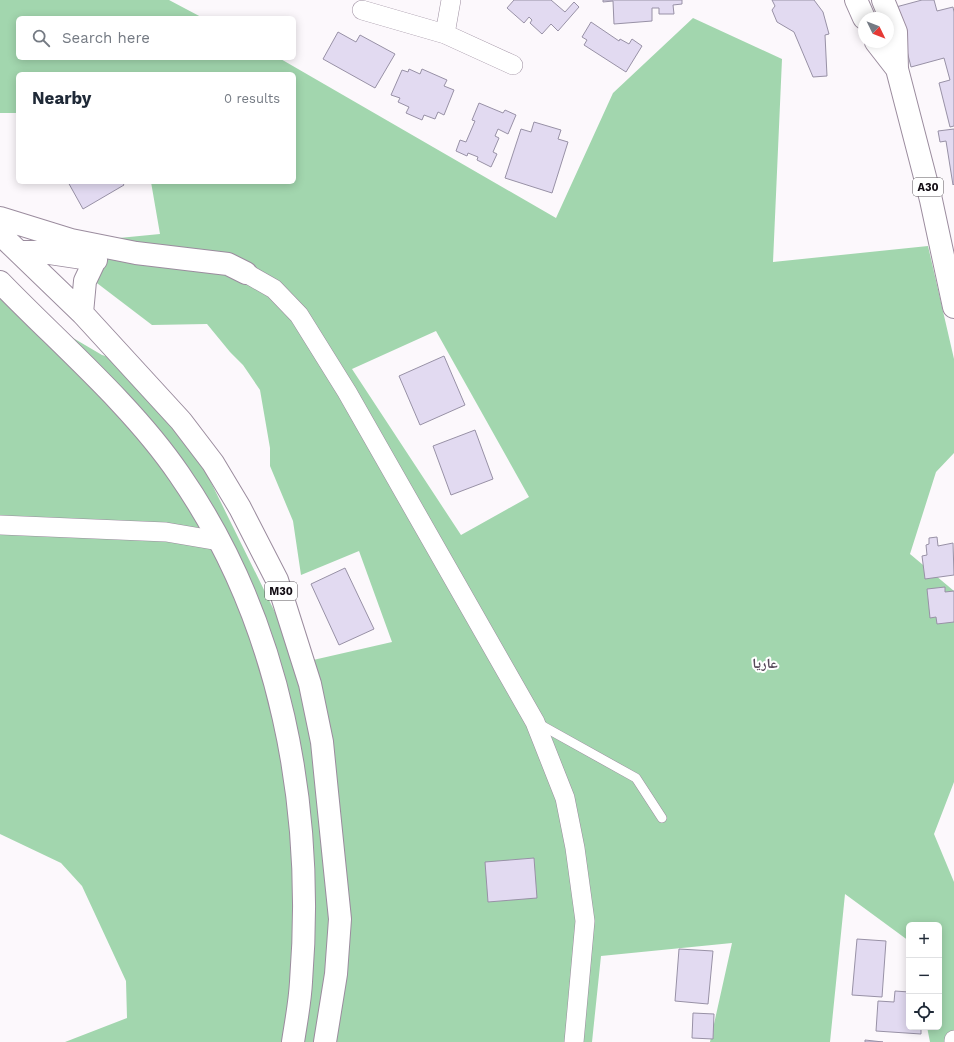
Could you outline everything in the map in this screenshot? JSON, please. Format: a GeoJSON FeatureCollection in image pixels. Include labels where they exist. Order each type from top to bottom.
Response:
{"type":"FeatureCollection","features":[{"type":"Feature","properties":{"kind":"highway"},"geometry":{"type":"LineString","coordinates":[[856,0],[861,12]]}},
{"type":"Feature","properties":{"kind":"highway"},"geometry":{"type":"LineString","coordinates":[[883,0],[896,32],[896,69]]}},
{"type":"Feature","properties":{"kind":"highway"},"geometry":{"type":"LineString","coordinates":[[880,48],[896,69]]}},
{"type":"Feature","properties":{"kind":"highway","name":"A30"},"geometry":{"type":"LineString","coordinates":[[896,69],[931,200],[954,307]]}},
{"type":"Feature","properties":{"kind":"highway"},"geometry":{"type":"LineString","coordinates":[[0,218],[72,240],[136,253],[228,264],[246,273]]}},
{"type":"Feature","properties":{"kind":"highway","name":"M30"},"geometry":{"type":"LineString","coordinates":[[0,234],[82,313],[182,420],[213,463],[240,508],[277,580],[310,684],[322,742],[340,919],[336,974],[325,1042]]}},
{"type":"Feature","properties":{"kind":"highway"},"geometry":{"type":"LineString","coordinates":[[19,252],[43,252],[221,278],[246,273]]}},
{"type":"Feature","properties":{"kind":"highway"},"geometry":{"type":"LineString","coordinates":[[82,313],[85,281],[95,260]]}},
{"type":"Feature","properties":{"kind":"highway","name":"M30"},"geometry":{"type":"LineString","coordinates":[[0,282],[141,427],[178,473],[219,541],[237,576],[269,660],[286,722],[296,783],[304,867],[304,928],[301,984],[293,1042]]}},
{"type":"Feature","properties":{"kind":"street"},"geometry":{"type":"LineString","coordinates":[[445,34],[451,0]]}},
{"type":"Feature","properties":{"kind":"street"},"geometry":{"type":"LineString","coordinates":[[362,10],[445,34],[513,65]]}},
{"type":"Feature","properties":{"kind":"street"},"geometry":{"type":"LineString","coordinates":[[246,273],[274,288],[299,315],[347,392],[535,722],[565,798],[575,848],[585,921],[574,1042]]}},
{"type":"Feature","properties":{"kind":"street"},"geometry":{"type":"LineString","coordinates":[[0,526],[166,532],[219,541]]}},
{"type":"Feature","properties":{"kind":"lane"},"geometry":{"type":"LineString","coordinates":[[535,722],[636,778],[662,818]]}},
{"type":"Feature","properties":{"kind":"green space"},"geometry":{"type":"Polygon","coordinates":[[[0,0],[169,0],[199,16],[16,16],[16,60],[282,60],[556,218],[613,93],[693,18],[782,59],[773,262],[928,246],[954,359],[954,453],[936,472],[910,554],[954,591],[954,782],[934,834],[954,882],[954,1042],[930,1042],[928,1030],[942,1030],[942,922],[906,922],[906,939],[845,894],[830,1042],[710,1042],[732,943],[601,956],[592,1042],[65,1042],[127,1018],[126,981],[82,886],[61,863],[0,834],[0,295],[102,355],[119,360],[201,462],[300,663],[392,642],[359,551],[301,575],[293,521],[270,466],[270,448],[260,390],[243,365],[207,324],[152,325],[47,245],[160,234],[151,184],[296,184],[296,72],[16,72],[16,113],[0,113],[0,0]],[[436,331],[352,369],[461,535],[529,497],[436,331]]]}},
{"type":"Feature","properties":{"kind":"building"},"geometry":{"type":"Polygon","coordinates":[[[514,0],[551,0],[565,12],[574,2],[579,7],[558,31],[551,24],[542,34],[530,23],[532,20],[529,17],[524,23],[507,8],[514,0]]]}},
{"type":"Feature","properties":{"kind":"building"},"geometry":{"type":"Polygon","coordinates":[[[603,0],[682,0],[682,4],[673,5],[674,14],[659,14],[659,8],[652,8],[652,21],[614,24],[613,1],[603,2],[603,0]]]}},
{"type":"Feature","properties":{"kind":"building"},"geometry":{"type":"Polygon","coordinates":[[[772,0],[814,0],[823,12],[829,34],[825,35],[827,76],[813,77],[794,32],[777,22],[772,10],[775,6],[772,0]]]}},
{"type":"Feature","properties":{"kind":"building"},"geometry":{"type":"Polygon","coordinates":[[[922,0],[934,0],[937,11],[953,7],[954,126],[950,127],[939,83],[950,80],[944,58],[911,67],[896,7],[922,0]]]}},
{"type":"Feature","properties":{"kind":"building"},"geometry":{"type":"Polygon","coordinates":[[[591,22],[619,41],[620,39],[629,44],[632,39],[642,46],[626,72],[584,45],[587,40],[582,37],[591,22]]]}},
{"type":"Feature","properties":{"kind":"building"},"geometry":{"type":"Polygon","coordinates":[[[338,32],[356,42],[360,35],[395,54],[375,88],[323,59],[338,32]]]}},
{"type":"Feature","properties":{"kind":"building"},"geometry":{"type":"Polygon","coordinates":[[[409,69],[420,74],[422,69],[447,80],[444,86],[454,90],[444,115],[438,112],[435,119],[424,115],[422,120],[406,113],[409,107],[398,102],[400,98],[391,95],[402,70],[408,72],[409,69]]]}},
{"type":"Feature","properties":{"kind":"building"},"geometry":{"type":"Polygon","coordinates":[[[479,103],[503,113],[505,110],[516,115],[508,134],[498,129],[495,136],[499,138],[493,152],[497,154],[491,167],[477,160],[478,157],[468,153],[467,156],[456,151],[460,140],[466,142],[475,121],[472,120],[479,103]]]}},
{"type":"Feature","properties":{"kind":"building"},"geometry":{"type":"Polygon","coordinates":[[[534,122],[561,130],[558,139],[568,142],[552,193],[505,178],[521,129],[531,132],[534,122]]]}},
{"type":"Feature","properties":{"kind":"building"},"geometry":{"type":"Polygon","coordinates":[[[954,129],[953,185],[946,141],[940,142],[938,131],[954,129]]]}},
{"type":"Feature","properties":{"kind":"building"},"geometry":{"type":"Polygon","coordinates":[[[69,184],[124,185],[83,209],[69,184]]]}},
{"type":"Feature","properties":{"kind":"building"},"geometry":{"type":"Polygon","coordinates":[[[444,356],[465,405],[420,425],[399,376],[444,356]]]}},
{"type":"Feature","properties":{"kind":"building"},"geometry":{"type":"Polygon","coordinates":[[[475,430],[493,479],[451,495],[433,446],[475,430]]]}},
{"type":"Feature","properties":{"kind":"building"},"geometry":{"type":"Polygon","coordinates":[[[937,537],[938,546],[953,543],[954,575],[925,579],[922,556],[927,555],[926,545],[929,544],[929,538],[937,537]]]}},
{"type":"Feature","properties":{"kind":"building"},"geometry":{"type":"Polygon","coordinates":[[[345,568],[374,629],[339,645],[311,584],[345,568]]]}},
{"type":"Feature","properties":{"kind":"building"},"geometry":{"type":"Polygon","coordinates":[[[945,587],[945,592],[954,591],[954,622],[937,624],[936,617],[930,618],[927,589],[945,587]]]}},
{"type":"Feature","properties":{"kind":"building"},"geometry":{"type":"Polygon","coordinates":[[[534,858],[537,898],[488,902],[485,862],[534,858]]]}},
{"type":"Feature","properties":{"kind":"building"},"geometry":{"type":"Polygon","coordinates":[[[857,939],[886,941],[882,997],[852,995],[857,939]]]}},
{"type":"Feature","properties":{"kind":"building"},"geometry":{"type":"Polygon","coordinates":[[[679,949],[713,951],[708,1004],[675,1001],[679,949]]]}},
{"type":"Feature","properties":{"kind":"building"},"geometry":{"type":"Polygon","coordinates":[[[895,991],[906,992],[906,1030],[921,1030],[921,1034],[876,1031],[878,1001],[894,1002],[895,991]]]}},
{"type":"Feature","properties":{"kind":"building"},"geometry":{"type":"Polygon","coordinates":[[[693,1013],[714,1014],[713,1039],[692,1038],[693,1013]]]}},
{"type":"Feature","properties":{"kind":"building"},"geometry":{"type":"Polygon","coordinates":[[[865,1040],[883,1042],[865,1042],[865,1040]]]}},
{"type":"Feature","properties":{"kind":"district","name":"عاريا"},"geometry":{"type":"Point","coordinates":[765,663]}}]}
